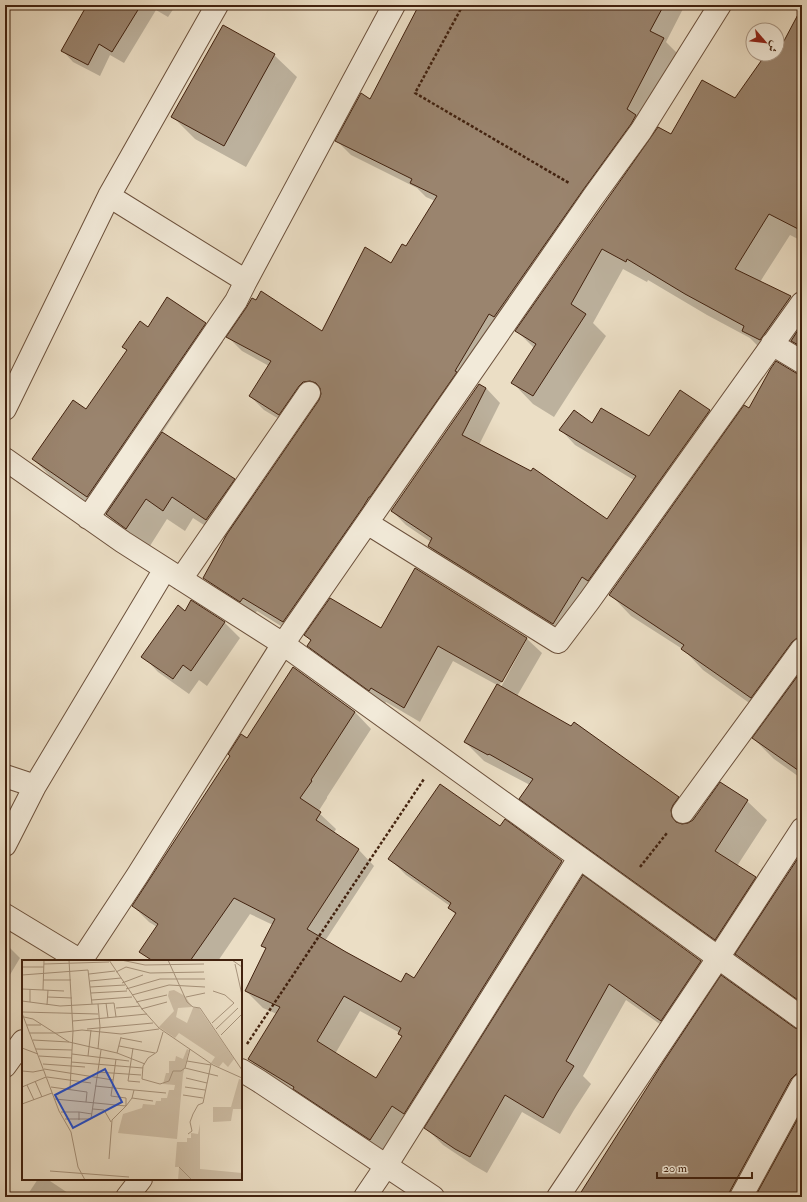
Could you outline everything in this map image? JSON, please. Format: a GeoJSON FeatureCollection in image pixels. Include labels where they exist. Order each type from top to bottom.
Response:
{"type":"FeatureCollection","features":[{"type":"Feature","properties":{"kind":"street"},"geometry":{"type":"LineString","coordinates":[[5,409],[109,196],[217,5]]}},
{"type":"Feature","properties":{"kind":"street"},"geometry":{"type":"LineString","coordinates":[[88,518],[236,301],[394,5]]}},
{"type":"Feature","properties":{"kind":"street"},"geometry":{"type":"LineString","coordinates":[[82,960],[137,876],[283,644],[593,197],[641,131],[720,5]]}},
{"type":"Feature","properties":{"kind":"street"},"geometry":{"type":"LineString","coordinates":[[109,196],[246,281]]}},
{"type":"Feature","properties":{"kind":"street"},"geometry":{"type":"LineString","coordinates":[[367,523],[558,642],[589,601],[802,303]]}},
{"type":"Feature","properties":{"kind":"street"},"geometry":{"type":"LineString","coordinates":[[772,344],[802,362]]}},
{"type":"Feature","properties":{"kind":"street"},"geometry":{"type":"LineString","coordinates":[[5,845],[35,786],[173,574],[309,392]]}},
{"type":"Feature","properties":{"kind":"street"},"geometry":{"type":"LineString","coordinates":[[5,459],[123,542],[283,644],[802,1018]]}},
{"type":"Feature","properties":{"kind":"street"},"geometry":{"type":"LineString","coordinates":[[683,812],[802,649]]}},
{"type":"Feature","properties":{"kind":"street"},"geometry":{"type":"LineString","coordinates":[[5,776],[35,786]]}},
{"type":"Feature","properties":{"kind":"street"},"geometry":{"type":"LineString","coordinates":[[558,1197],[718,958],[802,829]]}},
{"type":"Feature","properties":{"kind":"street"},"geometry":{"type":"LineString","coordinates":[[365,1197],[386,1166],[579,858]]}},
{"type":"Feature","properties":{"kind":"street"},"geometry":{"type":"LineString","coordinates":[[5,915],[79,960]]}},
{"type":"Feature","properties":{"kind":"street"},"geometry":{"type":"LineString","coordinates":[[5,1066],[22,1042]]}},
{"type":"Feature","properties":{"kind":"street"},"geometry":{"type":"LineString","coordinates":[[242,1071],[259,1080],[433,1197]]}},
{"type":"Feature","properties":{"kind":"street"},"geometry":{"type":"LineString","coordinates":[[741,1197],[802,1086]]}},
{"type":"Feature","properties":{"kind":"street"},"geometry":{"type":"LineString","coordinates":[[127,1197],[140,1180]]}},
{"type":"Feature","properties":{"kind":"path"},"geometry":{"type":"LineString","coordinates":[[463,5],[415,93],[593,197]]}},
{"type":"Feature","properties":{"kind":"path"},"geometry":{"type":"LineString","coordinates":[[245,1047],[439,756]]}},
{"type":"Feature","properties":{"kind":"path"},"geometry":{"type":"LineString","coordinates":[[623,890],[683,812]]}},
{"type":"Feature","properties":{"kind":"building"},"geometry":{"type":"Polygon","coordinates":[[[87,5],[141,5],[112,52],[99,44],[88,65],[61,51],[87,5]]]}},
{"type":"Feature","properties":{"kind":"building"},"geometry":{"type":"Polygon","coordinates":[[[419,5],[664,5],[650,31],[664,38],[627,109],[636,115],[631,124],[494,317],[489,314],[455,371],[457,372],[283,622],[243,598],[240,602],[203,578],[227,534],[319,400],[321,394],[320,388],[316,383],[310,381],[303,382],[279,415],[249,396],[271,361],[226,337],[252,298],[256,300],[261,291],[322,331],[365,247],[391,263],[402,244],[406,246],[437,196],[410,183],[412,179],[335,141],[361,93],[370,99],[419,5]]]}},
{"type":"Feature","properties":{"kind":"building"},"geometry":{"type":"Polygon","coordinates":[[[802,7],[802,231],[769,214],[735,269],[791,296],[760,340],[742,331],[744,326],[685,294],[627,259],[626,262],[602,249],[571,304],[586,314],[533,396],[511,383],[536,344],[515,331],[658,127],[671,134],[702,80],[735,98],[760,62],[785,62],[785,39],[802,7]]]}},
{"type":"Feature","properties":{"kind":"building"},"geometry":{"type":"Polygon","coordinates":[[[223,25],[275,54],[224,146],[171,117],[223,25]]]}},
{"type":"Feature","properties":{"kind":"building"},"geometry":{"type":"Polygon","coordinates":[[[167,297],[206,323],[87,497],[32,459],[73,400],[86,409],[127,350],[122,347],[140,321],[148,327],[167,297]]]}},
{"type":"Feature","properties":{"kind":"building"},"geometry":{"type":"Polygon","coordinates":[[[802,324],[802,347],[791,341],[802,324]]]}},
{"type":"Feature","properties":{"kind":"building"},"geometry":{"type":"Polygon","coordinates":[[[776,361],[796,373],[802,374],[802,637],[797,638],[792,642],[751,698],[681,649],[684,645],[609,595],[744,405],[749,408],[776,361]]]}},
{"type":"Feature","properties":{"kind":"building"},"geometry":{"type":"Polygon","coordinates":[[[479,384],[486,388],[462,435],[531,471],[533,468],[607,519],[636,476],[559,430],[574,410],[592,423],[601,408],[649,436],[680,390],[710,410],[588,581],[582,577],[553,624],[428,546],[432,538],[391,511],[479,384]]]}},
{"type":"Feature","properties":{"kind":"building"},"geometry":{"type":"Polygon","coordinates":[[[162,432],[235,479],[206,520],[172,497],[163,511],[146,499],[126,529],[106,514],[162,432]]]}},
{"type":"Feature","properties":{"kind":"building"},"geometry":{"type":"Polygon","coordinates":[[[415,568],[527,638],[502,682],[438,646],[404,708],[371,688],[369,691],[307,646],[311,640],[304,635],[330,598],[381,628],[415,568]]]}},
{"type":"Feature","properties":{"kind":"building"},"geometry":{"type":"Polygon","coordinates":[[[191,600],[225,622],[191,671],[183,665],[173,679],[141,657],[178,605],[185,611],[191,600]]]}},
{"type":"Feature","properties":{"kind":"building"},"geometry":{"type":"Polygon","coordinates":[[[293,667],[355,712],[300,798],[321,812],[316,820],[359,849],[307,929],[401,982],[406,973],[414,978],[456,913],[448,908],[451,903],[388,859],[440,784],[500,826],[505,819],[562,861],[404,1114],[392,1106],[370,1140],[293,1089],[294,1087],[248,1059],[280,1007],[245,991],[266,948],[261,946],[275,919],[234,898],[191,960],[151,960],[139,952],[158,924],[132,906],[230,756],[228,754],[241,734],[247,738],[293,667]],[[344,996],[317,1041],[376,1078],[402,1036],[398,1034],[401,1028],[344,996]]]}},
{"type":"Feature","properties":{"kind":"building"},"geometry":{"type":"Polygon","coordinates":[[[802,670],[802,773],[752,738],[802,670]]]}},
{"type":"Feature","properties":{"kind":"building"},"geometry":{"type":"Polygon","coordinates":[[[497,684],[571,726],[574,722],[679,797],[671,810],[672,817],[676,822],[682,824],[693,820],[720,782],[748,800],[715,851],[756,877],[715,940],[519,799],[533,779],[489,754],[488,755],[464,742],[497,684]]]}},
{"type":"Feature","properties":{"kind":"building"},"geometry":{"type":"Polygon","coordinates":[[[802,852],[802,1003],[735,954],[802,852]]]}},
{"type":"Feature","properties":{"kind":"building"},"geometry":{"type":"Polygon","coordinates":[[[583,875],[701,961],[661,1021],[609,984],[566,1061],[574,1066],[543,1118],[505,1095],[470,1157],[455,1149],[424,1128],[583,875]]]}},
{"type":"Feature","properties":{"kind":"building"},"geometry":{"type":"Polygon","coordinates":[[[721,975],[795,1028],[802,1030],[802,1073],[796,1074],[791,1079],[730,1191],[729,1197],[578,1197],[662,1064],[721,975]]]}},
{"type":"Feature","properties":{"kind":"building"},"geometry":{"type":"Polygon","coordinates":[[[802,1111],[802,1197],[755,1197],[802,1111]]]}}]}
